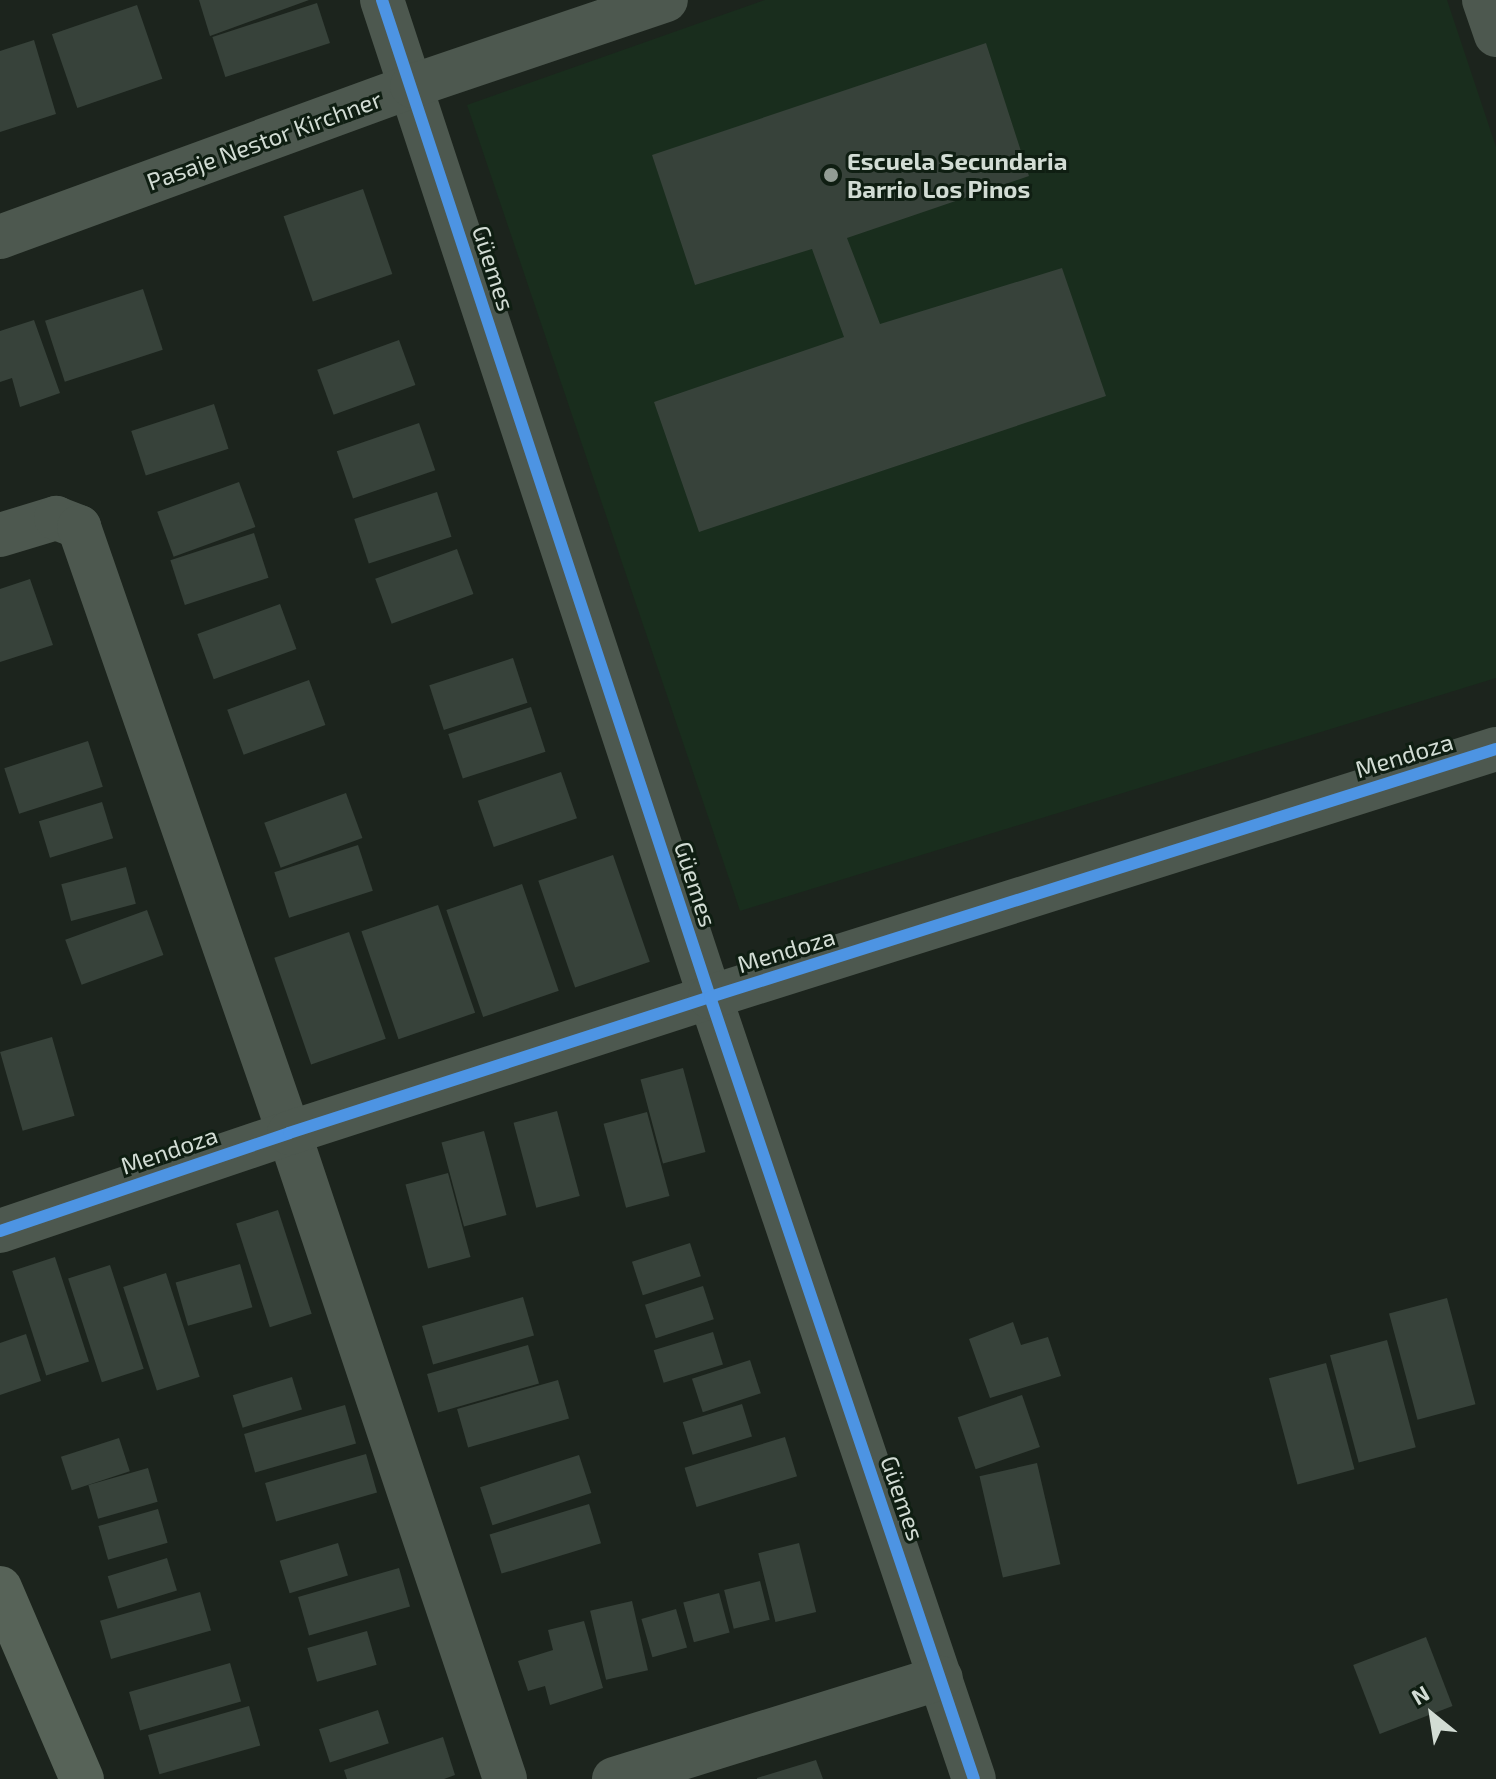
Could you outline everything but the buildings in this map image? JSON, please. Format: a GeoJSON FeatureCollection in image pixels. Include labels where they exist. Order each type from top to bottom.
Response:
{"type":"FeatureCollection","features":[{"type":"Feature","properties":{"kind":"street","name":"Güemes"},"geometry":{"type":"LineString","coordinates":[[382,0],[710,997],[974,1779]]}},
{"type":"Feature","properties":{"kind":"street","name":"Pasaje Nestor Kirchner"},"geometry":{"type":"LineString","coordinates":[[0,237],[412,86],[666,0]]}},
{"type":"Feature","properties":{"kind":"street"},"geometry":{"type":"LineString","coordinates":[[1484,0],[1496,35]]}},
{"type":"Feature","properties":{"kind":"street"},"geometry":{"type":"LineString","coordinates":[[0,535],[56,518],[79,527],[289,1133],[505,1779]]}},
{"type":"Feature","properties":{"kind":"street","name":"Mendoza"},"geometry":{"type":"LineString","coordinates":[[0,1231],[289,1133],[710,997],[1496,749]]}},
{"type":"Feature","properties":{"kind":"street"},"geometry":{"type":"LineString","coordinates":[[0,1588],[82,1779]]}},
{"type":"Feature","properties":{"kind":"street"},"geometry":{"type":"LineString","coordinates":[[614,1779],[941,1678]]}},
{"type":"Feature","properties":{"kind":"shaded area"},"geometry":{"type":"Polygon","coordinates":[[[765,0],[1447,0],[1496,147],[1496,678],[740,911],[467,105],[765,0]]]}},
{"type":"Feature","properties":{"kind":"cycle path"},"geometry":{"type":"LineString","coordinates":[[382,0],[710,997],[974,1779]]}},
{"type":"Feature","properties":{"kind":"cycle path"},"geometry":{"type":"LineString","coordinates":[[0,1231],[289,1133],[710,997],[1496,749]]}},
{"type":"Feature","properties":{"kind":"place","name":"Escuela Secundaria Barrio Los Pinos"},"geometry":{"type":"Point","coordinates":[831,175]}}]}
